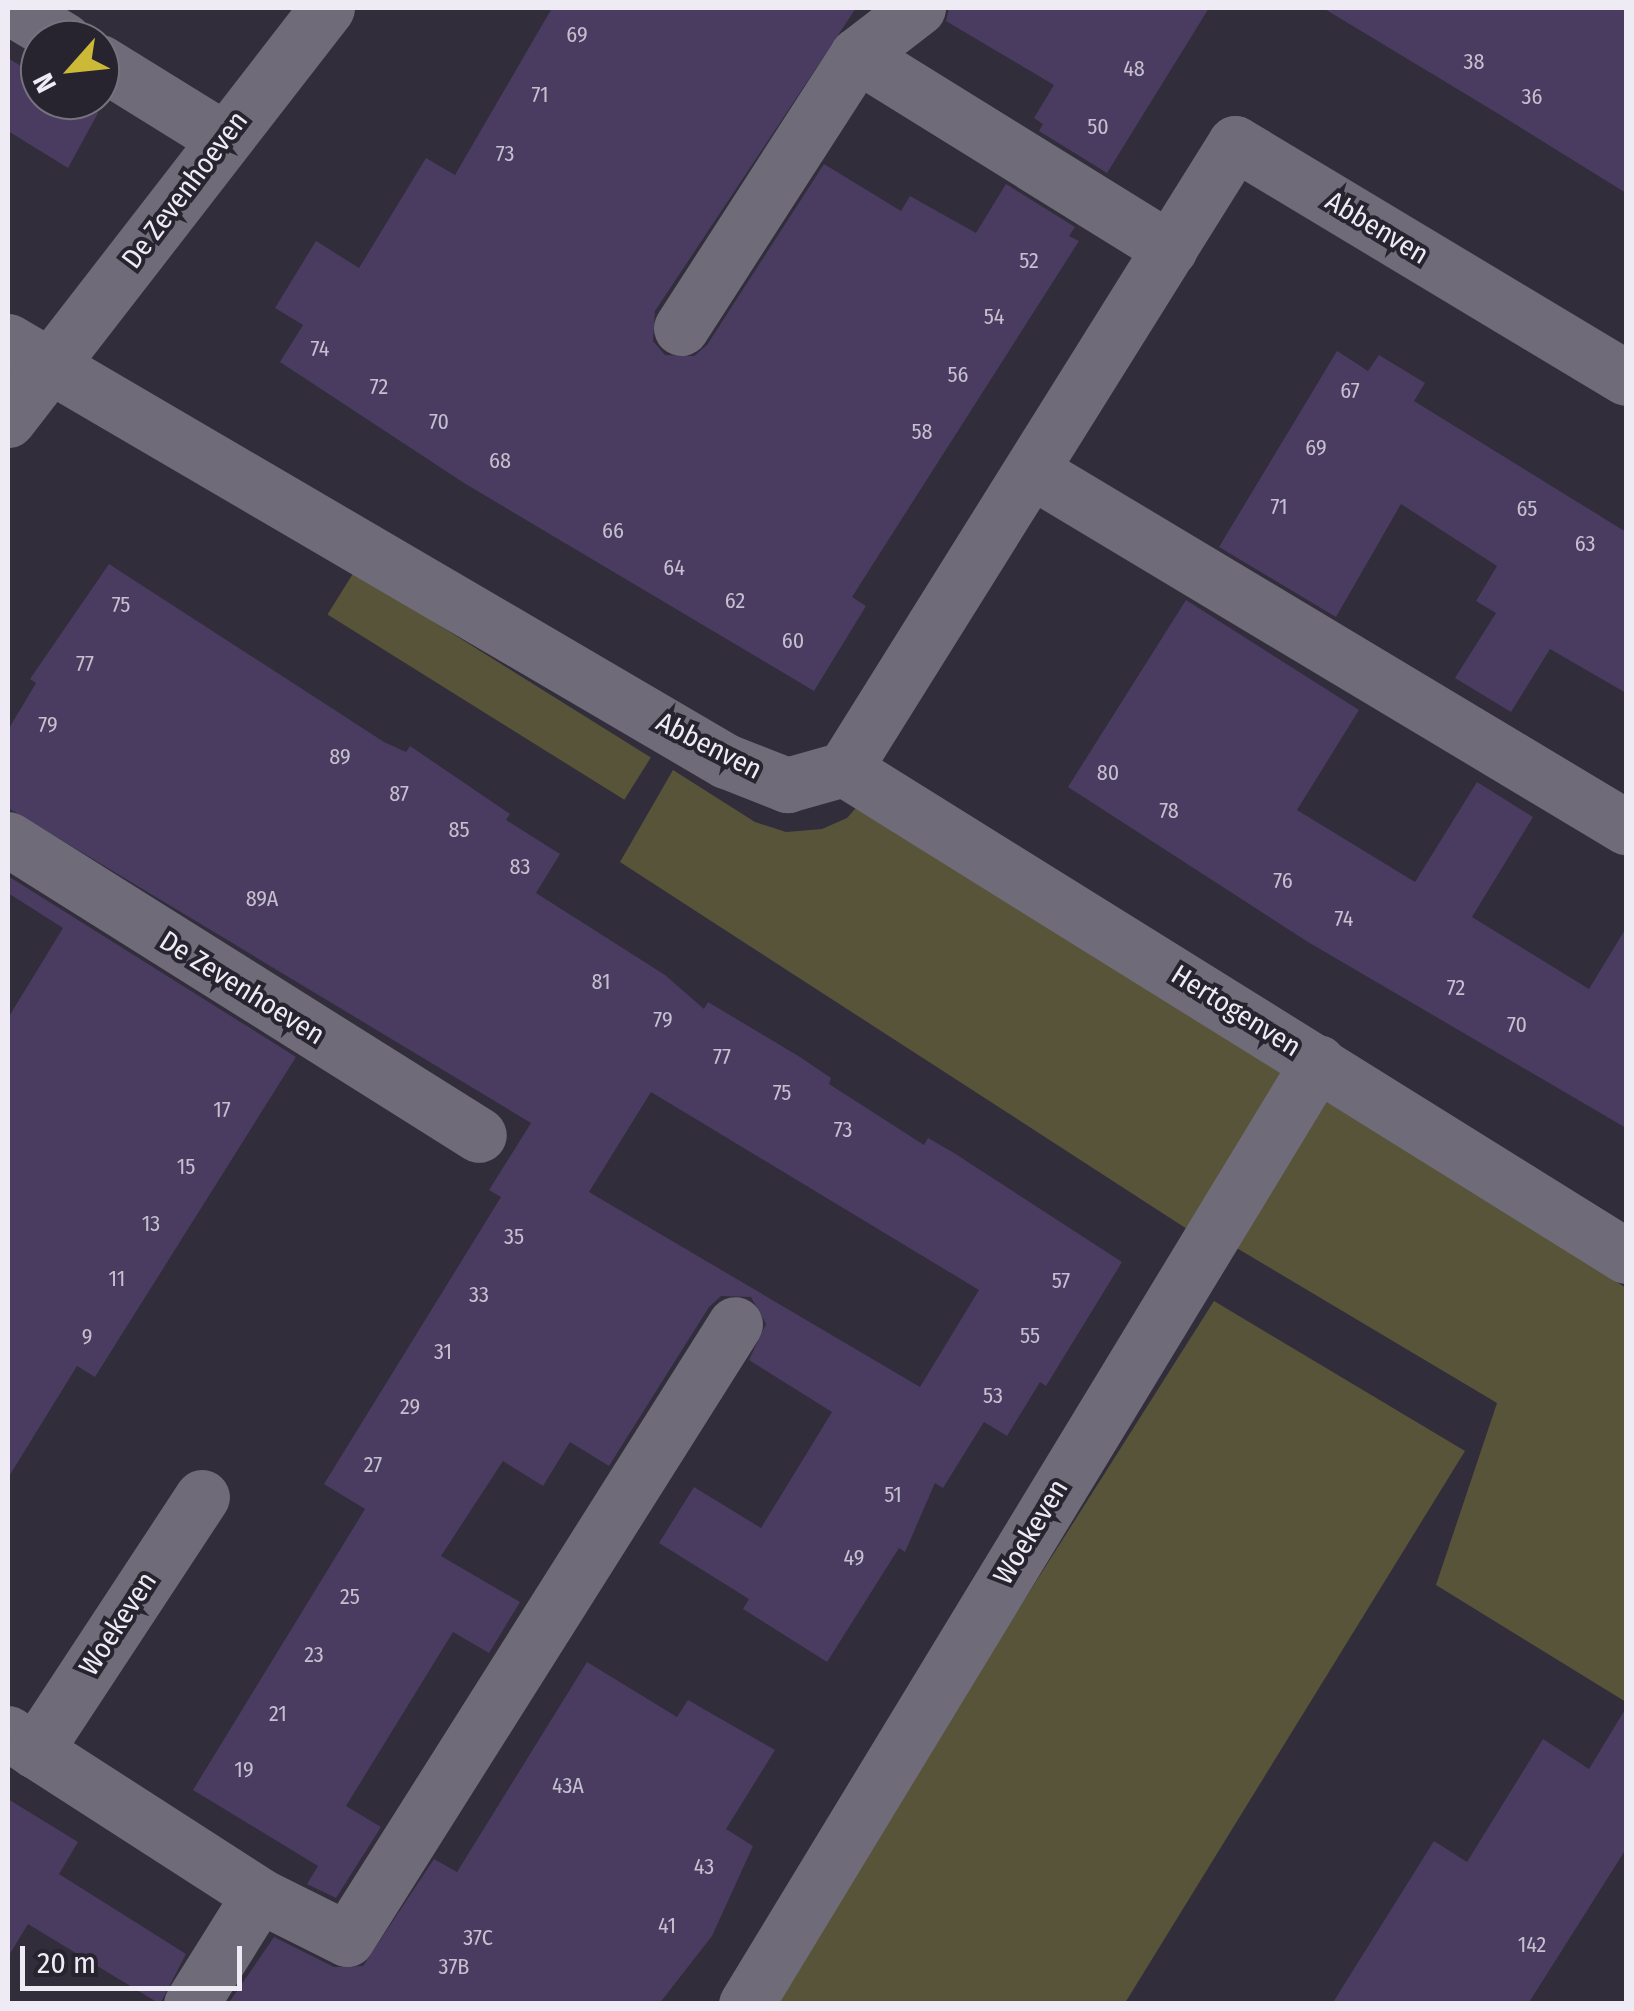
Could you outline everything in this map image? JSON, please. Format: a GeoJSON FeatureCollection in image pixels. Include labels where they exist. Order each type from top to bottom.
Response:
{"type":"FeatureCollection","features":[{"type":"Feature","properties":{"kind":"street","name":"De Zevenhoeven"},"geometry":{"type":"LineString","coordinates":[[8,420],[29,354],[224,139],[326,8]]}},
{"type":"Feature","properties":{"kind":"street"},"geometry":{"type":"LineString","coordinates":[[681,328],[857,54],[918,8]]}},
{"type":"Feature","properties":{"kind":"street"},"geometry":{"type":"LineString","coordinates":[[857,54],[1170,249]]}},
{"type":"Feature","properties":{"kind":"street"},"geometry":{"type":"LineString","coordinates":[[120,74],[224,139]]}},
{"type":"Feature","properties":{"kind":"street","name":"Abbenven"},"geometry":{"type":"LineString","coordinates":[[29,354],[726,761],[787,785],[844,769],[1235,143],[1626,378]]}},
{"type":"Feature","properties":{"kind":"street"},"geometry":{"type":"LineString","coordinates":[[1032,471],[1626,827]]}},
{"type":"Feature","properties":{"kind":"street","name":"Hertogenven"},"geometry":{"type":"LineString","coordinates":[[844,769],[1626,1256]]}},
{"type":"Feature","properties":{"kind":"street","name":"De Zevenhoeven"},"geometry":{"type":"LineString","coordinates":[[8,839],[479,1134]]}},
{"type":"Feature","properties":{"kind":"street","name":"Woekeven"},"geometry":{"type":"LineString","coordinates":[[746,2004],[1318,1062]]}},
{"type":"Feature","properties":{"kind":"street","name":"Woekeven"},"geometry":{"type":"LineString","coordinates":[[202,1497],[21,1742],[259,1895],[346,1938],[735,1324]]}},
{"type":"Feature","properties":{"kind":"street"},"geometry":{"type":"LineString","coordinates":[[192,2004],[259,1895]]}},
{"type":"Feature","properties":{"kind":"shaded area"},"geometry":{"type":"Polygon","coordinates":[[[354,572],[651,757],[624,800],[328,614],[354,572]]]}},
{"type":"Feature","properties":{"kind":"shaded area"},"geometry":{"type":"Polygon","coordinates":[[[673,770],[755,822],[786,832],[822,829],[847,818],[862,801],[1291,1066],[1187,1229],[620,862],[673,770]]]}},
{"type":"Feature","properties":{"kind":"shaded area"},"geometry":{"type":"Polygon","coordinates":[[[1328,1093],[1626,1288],[1626,1702],[1436,1585],[1497,1403],[1235,1247],[1328,1093]]]}},
{"type":"Feature","properties":{"kind":"shaded area"},"geometry":{"type":"Polygon","coordinates":[[[1214,1301],[1465,1451],[1125,2003],[768,2004],[1214,1301]]]}},
{"type":"Feature","properties":{"kind":"building"},"geometry":{"type":"Polygon","coordinates":[[[552,8],[856,8],[655,311],[653,341],[665,355],[694,356],[707,345],[824,164],[901,211],[910,196],[976,233],[1006,184],[1075,227],[1069,236],[1079,241],[852,597],[866,606],[814,691],[464,483],[280,362],[303,325],[275,308],[316,241],[359,268],[426,158],[455,175],[552,8]]]}},
{"type":"Feature","properties":{"kind":"building"},"geometry":{"type":"Polygon","coordinates":[[[949,8],[1209,8],[1107,173],[1039,131],[1043,124],[1034,118],[1054,85],[946,21],[949,8]]]}},
{"type":"Feature","properties":{"kind":"building"},"geometry":{"type":"Polygon","coordinates":[[[1323,8],[1626,8],[1626,193],[1502,116],[1323,8]]]}},
{"type":"Feature","properties":{"kind":"building"},"geometry":{"type":"Polygon","coordinates":[[[8,58],[20,66],[20,120],[94,120],[68,168],[8,131],[8,58]]]}},
{"type":"Feature","properties":{"kind":"building"},"geometry":{"type":"Polygon","coordinates":[[[1337,351],[1368,371],[1379,355],[1425,383],[1414,401],[1626,532],[1626,693],[1550,649],[1511,712],[1455,678],[1496,613],[1476,601],[1497,566],[1401,504],[1336,617],[1219,547],[1337,351]]]}},
{"type":"Feature","properties":{"kind":"building"},"geometry":{"type":"Polygon","coordinates":[[[109,564],[384,742],[406,752],[410,746],[510,814],[506,820],[560,854],[536,893],[665,975],[704,1009],[708,1002],[800,1057],[831,1078],[829,1084],[924,1145],[928,1138],[954,1153],[1122,1262],[1046,1386],[1040,1382],[1007,1436],[984,1422],[943,1488],[935,1483],[905,1552],[899,1548],[827,1662],[743,1609],[749,1599],[659,1543],[694,1487],[761,1528],[832,1412],[749,1360],[766,1324],[751,1297],[721,1296],[709,1307],[609,1466],[570,1442],[543,1486],[503,1461],[441,1556],[520,1602],[489,1653],[453,1632],[346,1806],[381,1827],[336,1898],[307,1884],[318,1866],[193,1790],[365,1509],[324,1484],[501,1197],[489,1190],[531,1123],[8,808],[8,730],[36,683],[30,679],[109,564]],[[651,1092],[589,1192],[920,1387],[979,1290],[651,1092]]]}},
{"type":"Feature","properties":{"kind":"building"},"geometry":{"type":"Polygon","coordinates":[[[1186,600],[1359,710],[1297,810],[1415,882],[1477,782],[1533,817],[1472,917],[1589,989],[1626,928],[1626,1128],[1308,942],[1068,787],[1186,600]]]}},
{"type":"Feature","properties":{"kind":"building"},"geometry":{"type":"Polygon","coordinates":[[[8,876],[296,1057],[95,1377],[77,1366],[8,1478],[8,1018],[63,928],[8,893],[8,876]]]}},
{"type":"Feature","properties":{"kind":"building"},"geometry":{"type":"Polygon","coordinates":[[[587,1662],[677,1717],[688,1700],[775,1750],[726,1829],[753,1846],[712,1936],[659,2004],[228,2004],[274,1937],[334,1967],[363,1966],[434,1859],[457,1872],[587,1662]]]}},
{"type":"Feature","properties":{"kind":"building"},"geometry":{"type":"Polygon","coordinates":[[[1626,1708],[1626,1849],[1528,2004],[1332,2004],[1434,1841],[1467,1862],[1543,1739],[1589,1769],[1626,1708]]]}},
{"type":"Feature","properties":{"kind":"building"},"geometry":{"type":"Polygon","coordinates":[[[8,1799],[78,1842],[59,1874],[186,1954],[160,2004],[28,1924],[8,1957],[8,1799]]]}}]}
